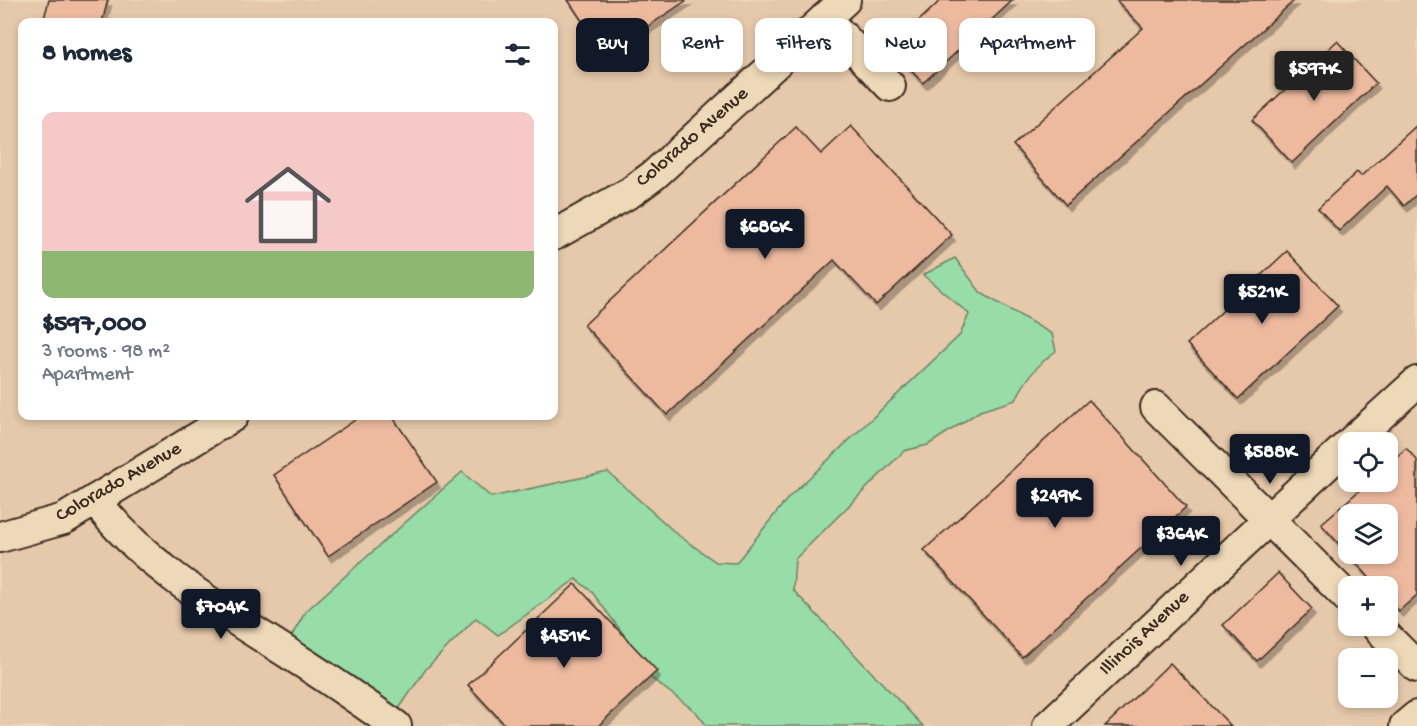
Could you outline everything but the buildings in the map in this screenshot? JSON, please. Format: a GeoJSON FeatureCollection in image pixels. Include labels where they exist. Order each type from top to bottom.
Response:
{"type":"FeatureCollection","features":[{"type":"Feature","properties":{"kind":"street"},"geometry":{"type":"LineString","coordinates":[[835,9],[890,86]]}},
{"type":"Feature","properties":{"kind":"street","name":"Colorado Avenue"},"geometry":{"type":"LineString","coordinates":[[558,233],[631,192],[654,175],[835,9]]}},
{"type":"Feature","properties":{"kind":"street","name":"Illinois Avenue"},"geometry":{"type":"LineString","coordinates":[[1363,432],[1417,382]]}},
{"type":"Feature","properties":{"kind":"street"},"geometry":{"type":"LineString","coordinates":[[1156,407],[1338,588]]}},
{"type":"Feature","properties":{"kind":"street","name":"Colorado Avenue"},"geometry":{"type":"LineString","coordinates":[[0,537],[64,519],[226,420]]}},
{"type":"Feature","properties":{"kind":"street","name":"Illinois Avenue"},"geometry":{"type":"LineString","coordinates":[[1048,726],[1338,455]]}},
{"type":"Feature","properties":{"kind":"street"},"geometry":{"type":"LineString","coordinates":[[95,500],[117,530],[151,559],[229,616],[396,726]]}},
{"type":"Feature","properties":{"kind":"street"},"geometry":{"type":"LineString","coordinates":[[1386,636],[1417,667]]}},
{"type":"Feature","properties":{"kind":"street"},"geometry":{"type":"LineString","coordinates":[[1405,726],[1417,716]]}},
{"type":"Feature","properties":{"kind":"shaded area"},"geometry":{"type":"Polygon","coordinates":[[[0,0],[1417,0],[1417,726],[923,726],[793,590],[795,559],[904,451],[928,445],[980,411],[1016,400],[1021,388],[1046,358],[1056,351],[1052,334],[981,293],[955,258],[969,314],[960,335],[788,498],[736,564],[716,562],[678,535],[608,472],[491,497],[392,719],[426,669],[476,618],[498,635],[576,579],[592,592],[651,671],[651,678],[696,712],[707,726],[0,726],[0,0]]]}},
{"type":"Feature","properties":{"kind":"green space"},"geometry":{"type":"Polygon","coordinates":[[[955,258],[981,293],[1052,334],[1056,351],[1033,373],[1016,400],[980,411],[928,445],[904,451],[795,559],[793,590],[923,726],[707,726],[696,712],[651,678],[651,671],[592,592],[576,579],[498,635],[476,618],[426,669],[392,719],[284,649],[306,611],[462,472],[491,497],[608,472],[678,535],[716,562],[736,563],[788,498],[960,335],[969,314],[923,275],[955,258]]]}}]}
